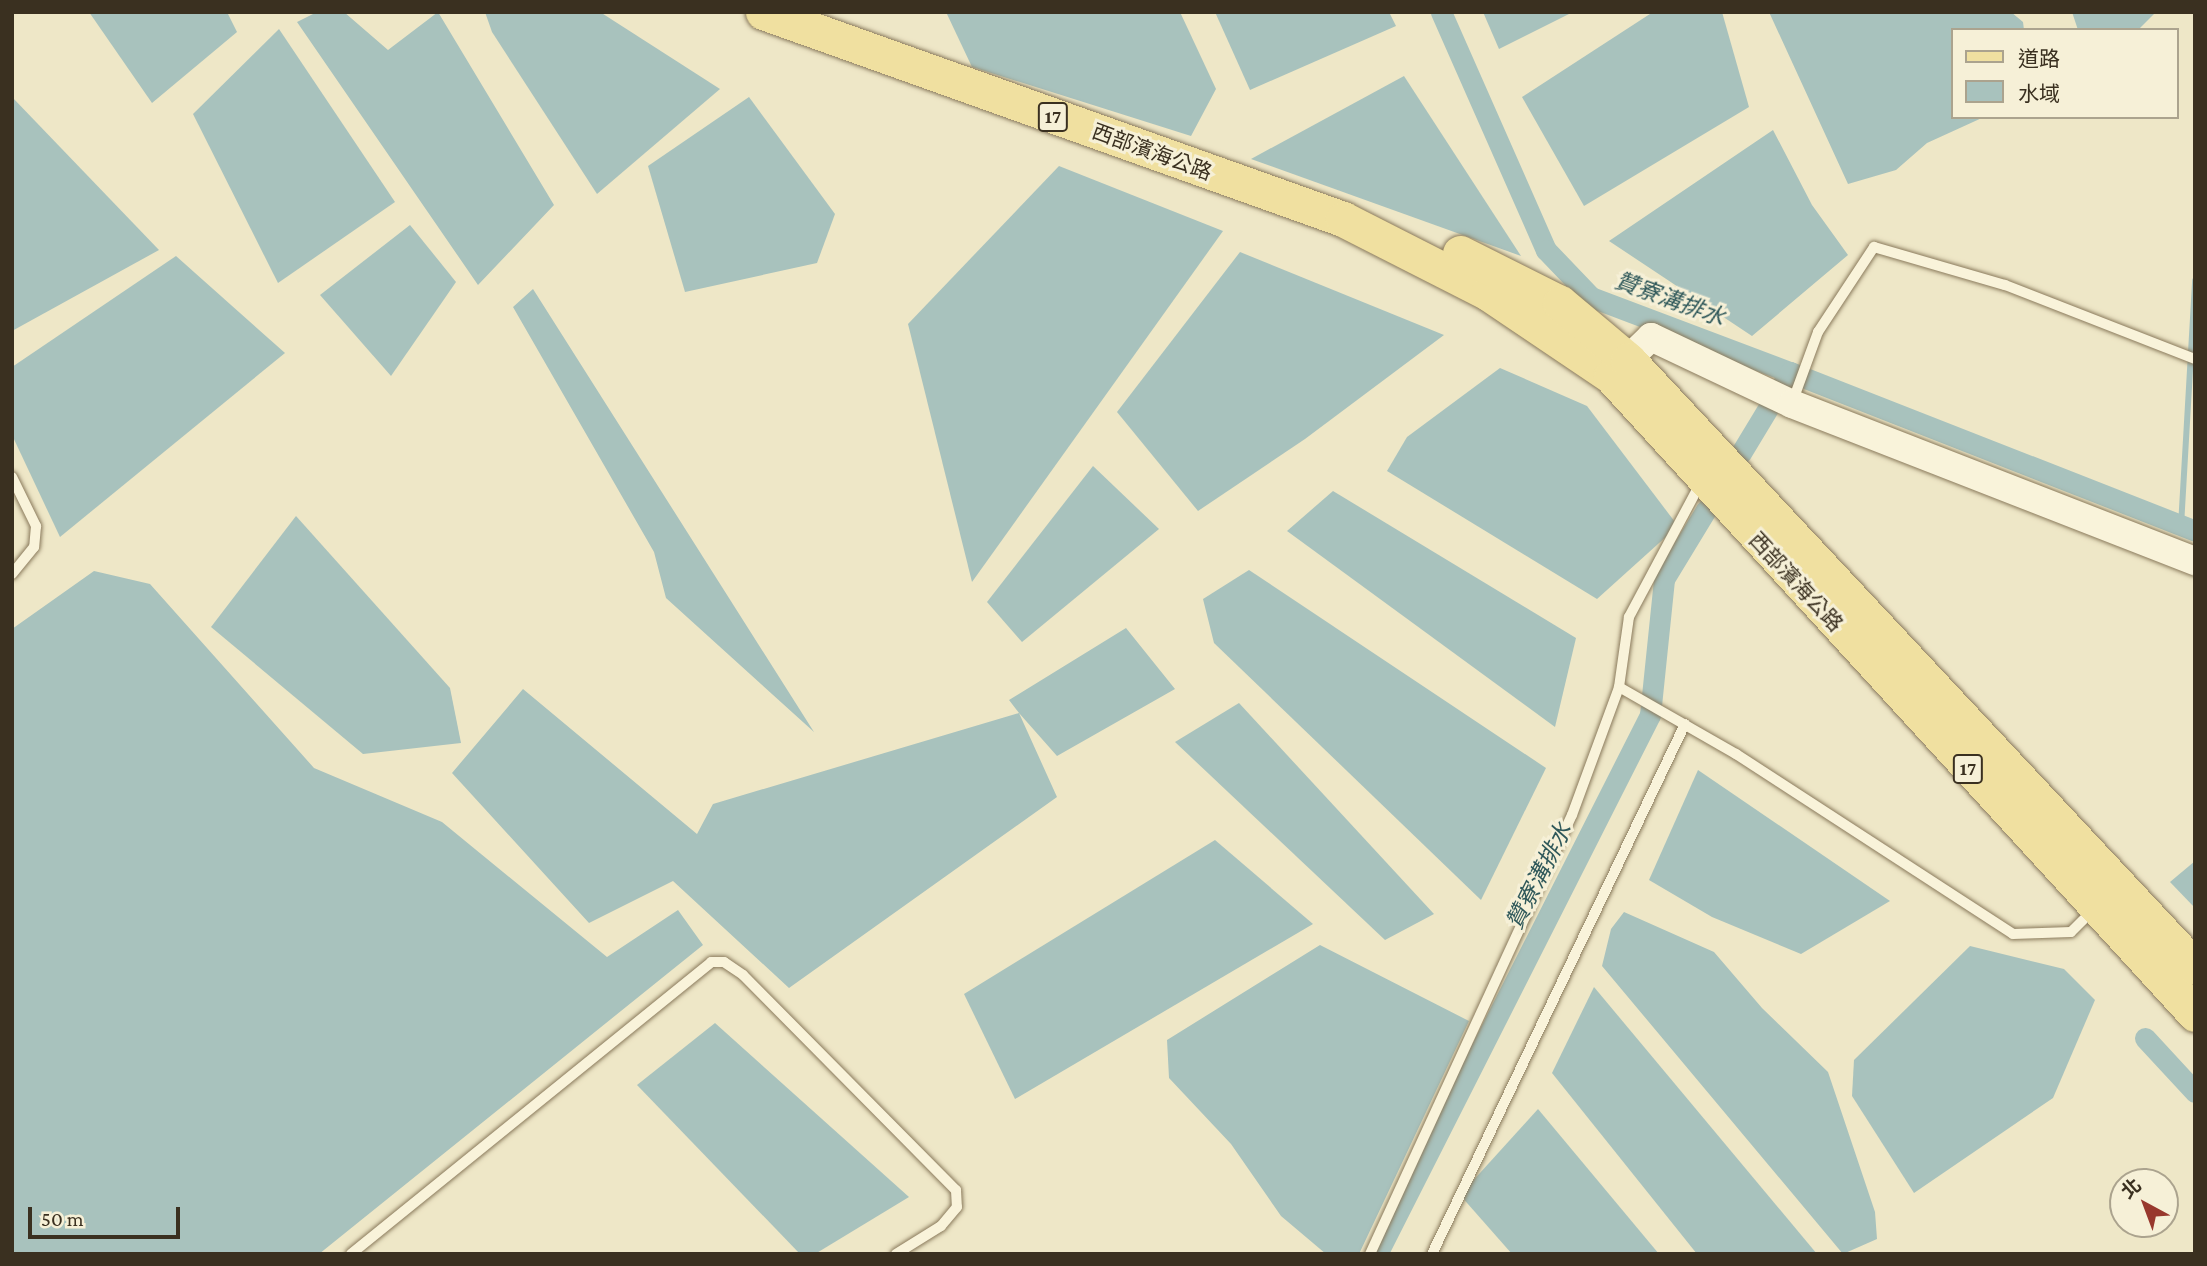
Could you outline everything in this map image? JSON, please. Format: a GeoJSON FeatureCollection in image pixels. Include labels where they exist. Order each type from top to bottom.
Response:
{"type":"FeatureCollection","features":[{"type":"Feature","properties":{"kind":"main road","name":"西部濱海公路"},"geometry":{"type":"LineString","coordinates":[[763,12],[1343,219],[1488,293],[1620,368],[2108,897],[2195,1014]]}},
{"type":"Feature","properties":{"kind":"main road","name":"西部濱海公路"},"geometry":{"type":"LineString","coordinates":[[1620,368],[1702,480],[2108,897],[2195,967]]}},
{"type":"Feature","properties":{"kind":"street"},"geometry":{"type":"LineString","coordinates":[[1620,368],[1651,337],[1751,386],[1793,397],[2195,561]]}},
{"type":"Feature","properties":{"kind":"lane"},"geometry":{"type":"LineString","coordinates":[[1793,397],[1803,364],[1818,332],[1874,247],[2005,285],[2180,357],[2195,359]]}},
{"type":"Feature","properties":{"kind":"lane"},"geometry":{"type":"LineString","coordinates":[[12,477],[36,526],[34,547],[12,574]]}},
{"type":"Feature","properties":{"kind":"lane"},"geometry":{"type":"LineString","coordinates":[[1370,1254],[1572,816],[1619,687],[1629,617],[1702,480]]}},
{"type":"Feature","properties":{"kind":"lane"},"geometry":{"type":"LineString","coordinates":[[1619,687],[1685,724],[2013,934],[2071,932],[2108,897]]}},
{"type":"Feature","properties":{"kind":"lane"},"geometry":{"type":"LineString","coordinates":[[1432,1254],[1685,724]]}},
{"type":"Feature","properties":{"kind":"lane"},"geometry":{"type":"LineString","coordinates":[[351,1254],[711,962],[724,962],[743,975],[956,1190],[957,1207],[941,1226],[896,1254]]}},
{"type":"Feature","properties":{"kind":"water"},"geometry":{"type":"Polygon","coordinates":[[[89,12],[227,12],[237,32],[152,103],[89,12]]]}},
{"type":"Feature","properties":{"kind":"water"},"geometry":{"type":"Polygon","coordinates":[[[317,12],[344,12],[388,50],[438,12],[554,205],[478,285],[297,22],[317,12]]]}},
{"type":"Feature","properties":{"kind":"water"},"geometry":{"type":"Polygon","coordinates":[[[485,12],[600,12],[720,89],[597,194],[492,32],[485,12]]]}},
{"type":"Feature","properties":{"kind":"water"},"geometry":{"type":"Polygon","coordinates":[[[946,12],[1180,12],[1216,89],[1191,136],[972,67],[946,12]]]}},
{"type":"Feature","properties":{"kind":"water"},"geometry":{"type":"Polygon","coordinates":[[[1215,12],[1389,12],[1396,26],[1250,90],[1215,12]]]}},
{"type":"Feature","properties":{"kind":"water"},"geometry":{"type":"Polygon","coordinates":[[[1483,12],[1573,12],[1499,49],[1483,12]]]}},
{"type":"Feature","properties":{"kind":"water"},"geometry":{"type":"Polygon","coordinates":[[[1653,12],[1722,12],[1749,107],[1584,206],[1522,97],[1653,12]]]}},
{"type":"Feature","properties":{"kind":"water"},"geometry":{"type":"Polygon","coordinates":[[[1769,12],[2011,12],[2023,22],[2024,28],[1952,28],[1952,119],[1980,119],[1927,143],[1896,170],[1848,184],[1769,12]]]}},
{"type":"Feature","properties":{"kind":"water"},"geometry":{"type":"Polygon","coordinates":[[[2072,12],[2156,12],[2140,28],[2077,28],[2072,12]]]}},
{"type":"Feature","properties":{"kind":"water"},"geometry":{"type":"Polygon","coordinates":[[[279,29],[395,202],[278,283],[193,114],[279,29]]]}},
{"type":"Feature","properties":{"kind":"water"},"geometry":{"type":"Polygon","coordinates":[[[1404,76],[1521,256],[1251,159],[1404,76]]]}},
{"type":"Feature","properties":{"kind":"water"},"geometry":{"type":"Polygon","coordinates":[[[12,97],[159,250],[12,331],[12,97]]]}},
{"type":"Feature","properties":{"kind":"water"},"geometry":{"type":"Polygon","coordinates":[[[749,97],[835,214],[817,263],[685,292],[648,166],[749,97]]]}},
{"type":"Feature","properties":{"kind":"water"},"geometry":{"type":"Polygon","coordinates":[[[1773,130],[1812,205],[1848,255],[1752,336],[1609,241],[1773,130]]]}},
{"type":"Feature","properties":{"kind":"water"},"geometry":{"type":"Polygon","coordinates":[[[1059,166],[1223,231],[972,582],[908,324],[1059,166]]]}},
{"type":"Feature","properties":{"kind":"water"},"geometry":{"type":"Polygon","coordinates":[[[410,225],[456,282],[391,376],[320,295],[410,225]]]}},
{"type":"Feature","properties":{"kind":"water"},"geometry":{"type":"Polygon","coordinates":[[[1240,252],[1444,335],[1305,439],[1198,511],[1117,412],[1240,252]]]}},
{"type":"Feature","properties":{"kind":"water"},"geometry":{"type":"Polygon","coordinates":[[[176,256],[285,353],[60,537],[12,435],[12,367],[176,256]]]}},
{"type":"Feature","properties":{"kind":"water"},"geometry":{"type":"Polygon","coordinates":[[[533,289],[814,732],[666,598],[654,552],[513,307],[533,289]]]}},
{"type":"Feature","properties":{"kind":"water"},"geometry":{"type":"Polygon","coordinates":[[[1500,368],[1587,406],[1678,526],[1597,599],[1387,471],[1407,437],[1500,368]]]}},
{"type":"Feature","properties":{"kind":"water"},"geometry":{"type":"Polygon","coordinates":[[[1093,466],[1159,529],[1022,642],[987,602],[1093,466]]]}},
{"type":"Feature","properties":{"kind":"water"},"geometry":{"type":"Polygon","coordinates":[[[1333,491],[1576,638],[1555,727],[1287,531],[1333,491]]]}},
{"type":"Feature","properties":{"kind":"water"},"geometry":{"type":"Polygon","coordinates":[[[296,516],[450,688],[461,743],[363,754],[211,627],[296,516]]]}},
{"type":"Feature","properties":{"kind":"water"},"geometry":{"type":"Polygon","coordinates":[[[1249,570],[1546,768],[1481,900],[1214,643],[1203,599],[1249,570]]]}},
{"type":"Feature","properties":{"kind":"water"},"geometry":{"type":"Polygon","coordinates":[[[94,571],[150,584],[314,768],[442,822],[607,957],[678,910],[703,945],[319,1254],[12,1254],[12,629],[94,571]]]}},
{"type":"Feature","properties":{"kind":"water"},"geometry":{"type":"Polygon","coordinates":[[[1126,628],[1175,689],[1057,756],[1009,700],[1126,628]]]}},
{"type":"Feature","properties":{"kind":"water"},"geometry":{"type":"Polygon","coordinates":[[[523,689],[697,834],[713,804],[1019,713],[1057,797],[789,988],[673,881],[589,923],[452,773],[523,689]]]}},
{"type":"Feature","properties":{"kind":"water"},"geometry":{"type":"Polygon","coordinates":[[[1239,703],[1434,914],[1385,940],[1175,742],[1239,703]]]}},
{"type":"Feature","properties":{"kind":"water"},"geometry":{"type":"Polygon","coordinates":[[[1698,770],[1890,901],[1801,954],[1712,917],[1649,880],[1698,770]]]}},
{"type":"Feature","properties":{"kind":"water"},"geometry":{"type":"Polygon","coordinates":[[[1215,840],[1313,924],[1015,1099],[964,994],[1215,840]]]}},
{"type":"Feature","properties":{"kind":"water"},"geometry":{"type":"Polygon","coordinates":[[[2195,861],[2195,908],[2170,882],[2195,861]]]}},
{"type":"Feature","properties":{"kind":"water"},"geometry":{"type":"Polygon","coordinates":[[[1624,912],[1714,952],[1762,1008],[1828,1072],[1875,1212],[1877,1239],[1843,1254],[1602,966],[1611,929],[1624,912]]]}},
{"type":"Feature","properties":{"kind":"water"},"geometry":{"type":"Polygon","coordinates":[[[1320,945],[1469,1021],[1359,1254],[1326,1254],[1281,1216],[1231,1144],[1169,1078],[1167,1040],[1320,945]]]}},
{"type":"Feature","properties":{"kind":"water"},"geometry":{"type":"Polygon","coordinates":[[[1970,946],[2064,969],[2095,1000],[2053,1098],[1914,1193],[1852,1096],[1854,1060],[1970,946]]]}},
{"type":"Feature","properties":{"kind":"water"},"geometry":{"type":"Polygon","coordinates":[[[1594,987],[1817,1254],[1697,1254],[1552,1073],[1594,987]]]}},
{"type":"Feature","properties":{"kind":"water"},"geometry":{"type":"Polygon","coordinates":[[[715,1023],[909,1197],[815,1254],[800,1254],[637,1085],[715,1023]]]}},
{"type":"Feature","properties":{"kind":"water"},"geometry":{"type":"Polygon","coordinates":[[[1538,1109],[1659,1254],[1512,1254],[1460,1195],[1538,1109]]]}},
{"type":"Feature","properties":{"kind":"waterway","name":"贊寮溝排水"},"geometry":{"type":"LineString","coordinates":[[1441,12],[1546,250],[1591,297],[1790,372],[1741,453]]}},
{"type":"Feature","properties":{"kind":"waterway"},"geometry":{"type":"LineString","coordinates":[[2181,526],[2195,280]]}},
{"type":"Feature","properties":{"kind":"waterway"},"geometry":{"type":"LineString","coordinates":[[1790,372],[2195,531]]}},
{"type":"Feature","properties":{"kind":"waterway","name":"贊寮溝排水"},"geometry":{"type":"LineString","coordinates":[[1377,1254],[1650,715],[1664,579],[1706,510]]}},
{"type":"Feature","properties":{"kind":"waterway"},"geometry":{"type":"LineString","coordinates":[[2145,1038],[2195,1092]]}}]}
